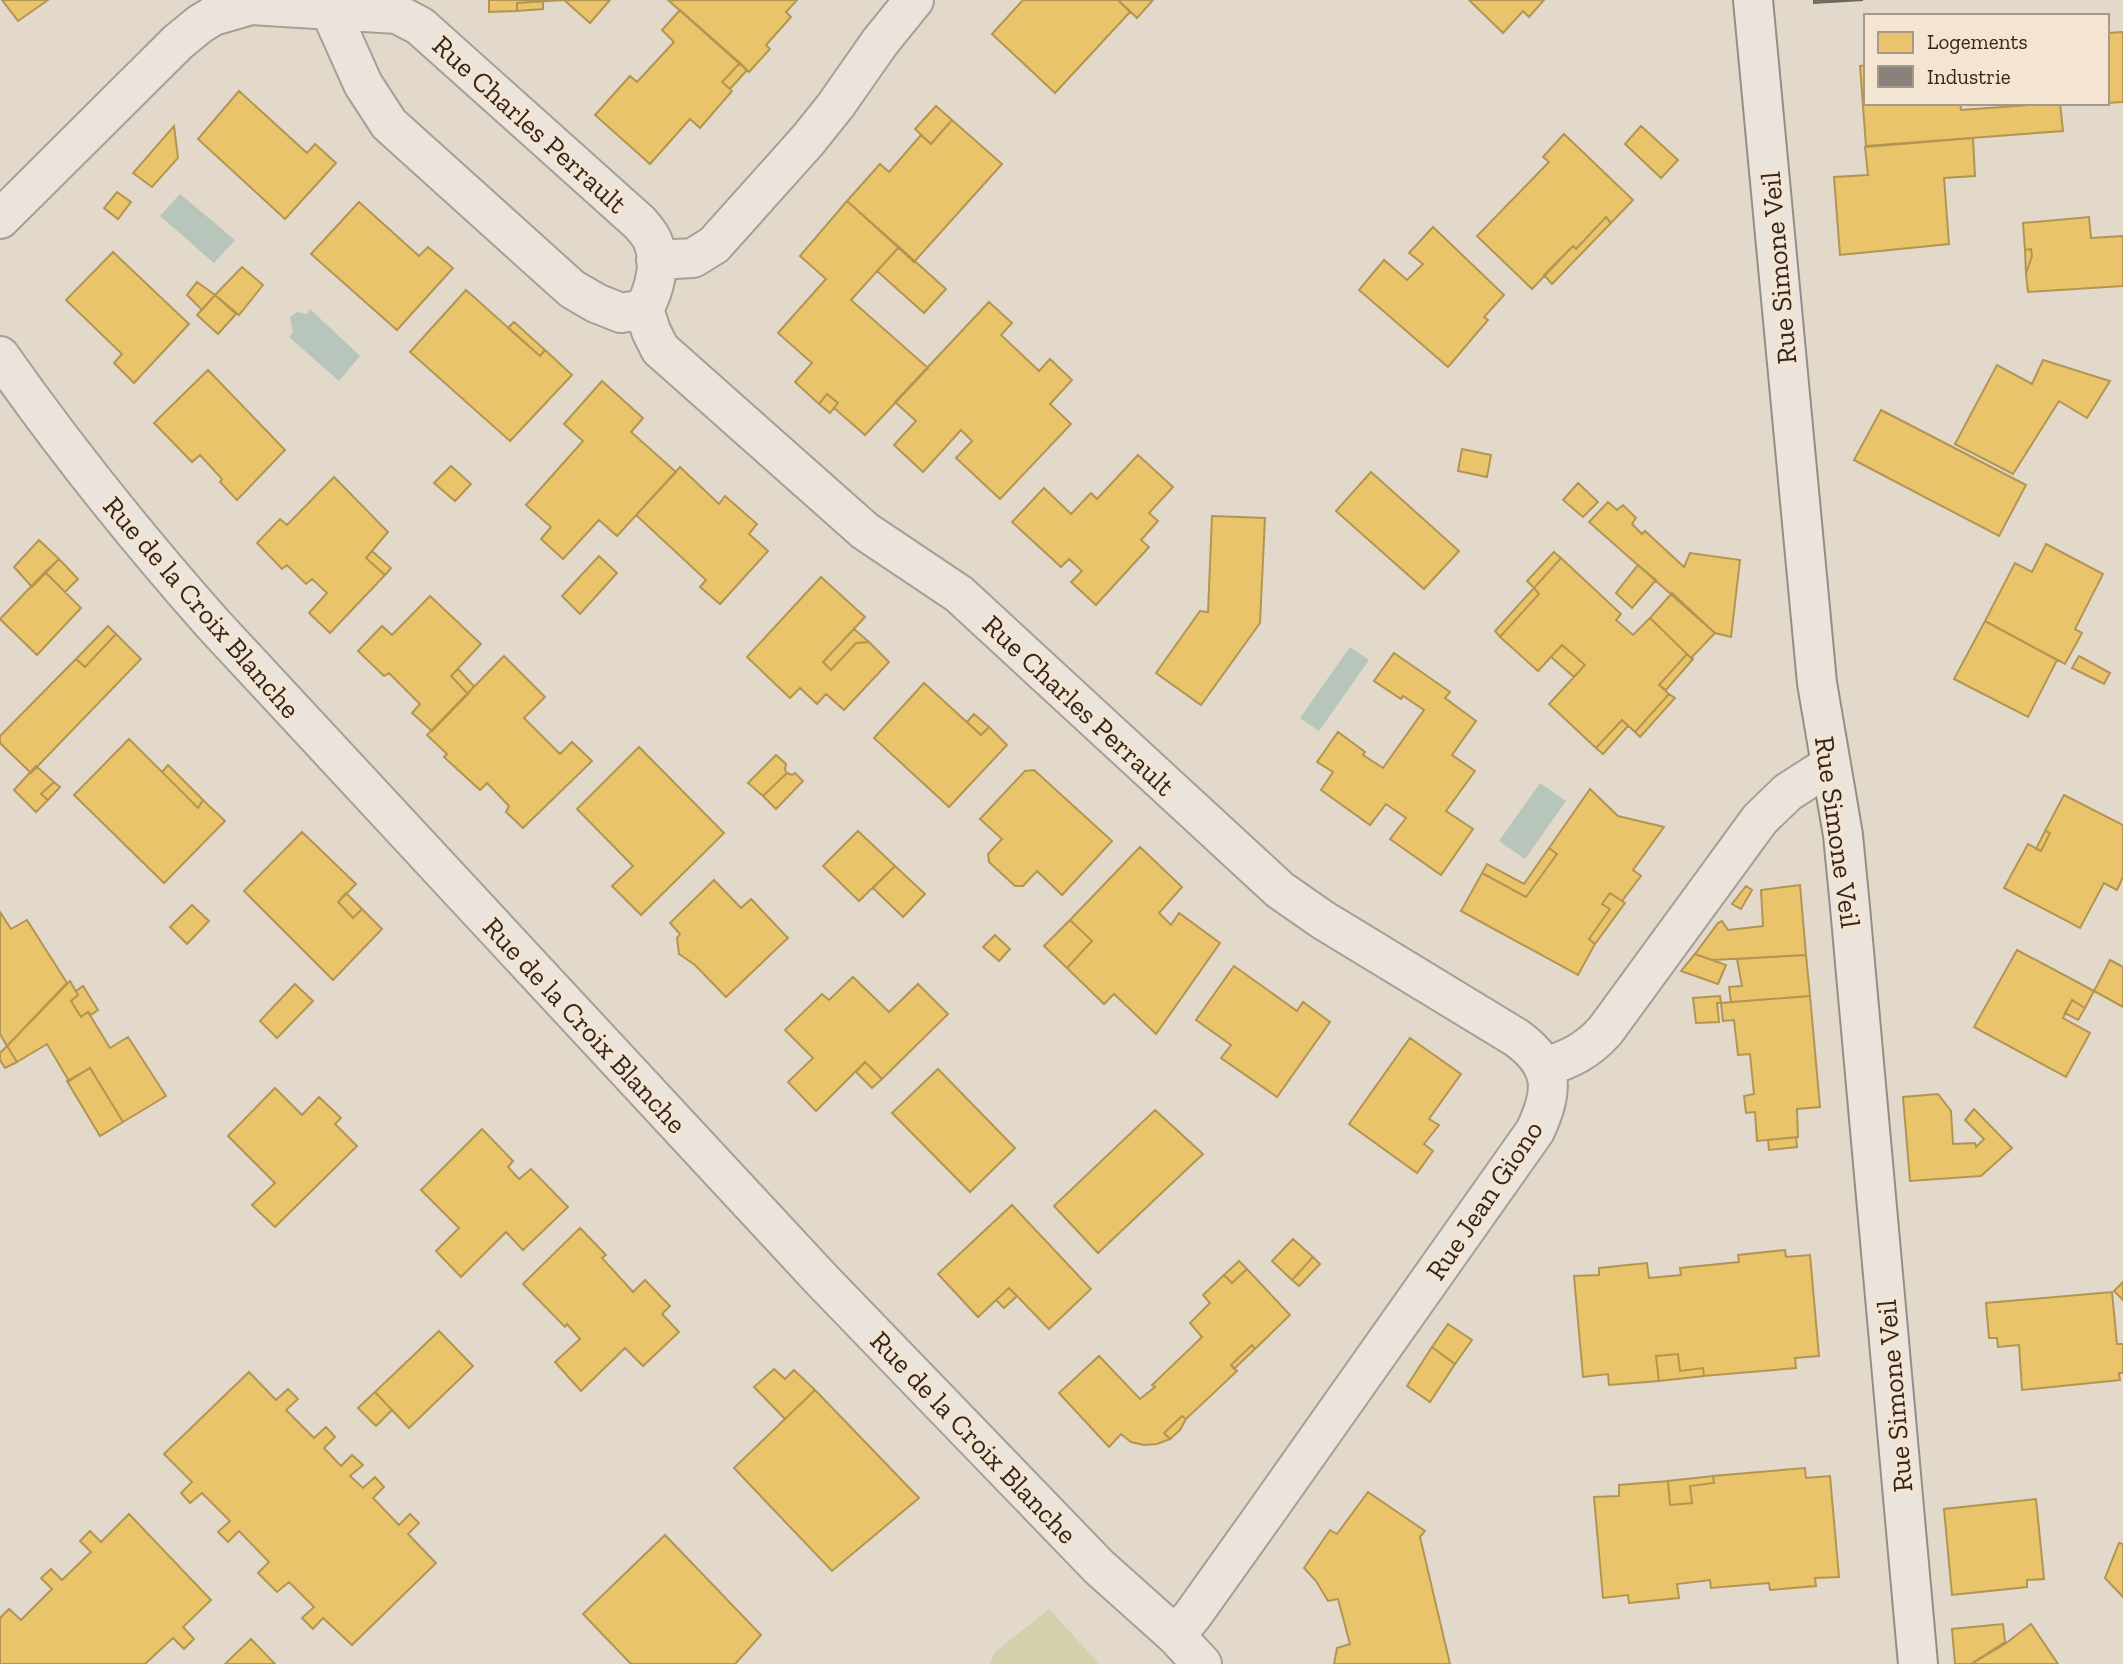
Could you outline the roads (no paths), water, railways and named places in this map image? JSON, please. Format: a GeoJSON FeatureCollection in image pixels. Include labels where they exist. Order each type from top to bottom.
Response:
{"type":"FeatureCollection","features":[{"type":"Feature","properties":{"kind":"street"},"geometry":{"type":"LineString","coordinates":[[656,260],[693,258],[714,245],[815,132],[914,0]]}},
{"type":"Feature","properties":{"kind":"street","name":"Rue Simone Veil"},"geometry":{"type":"LineString","coordinates":[[1753,0],[1817,683],[1843,835],[1918,1664]]}},
{"type":"Feature","properties":{"kind":"street"},"geometry":{"type":"LineString","coordinates":[[330,4],[363,84],[389,124],[572,289],[621,313],[644,309]]}},
{"type":"Feature","properties":{"kind":"street","name":"Rue Charles Perrault"},"geometry":{"type":"LineString","coordinates":[[0,219],[178,42],[200,24],[234,9],[251,5],[330,4],[397,14],[420,26],[640,223],[653,242],[656,260],[654,292],[644,309],[660,349],[865,531],[959,594],[1280,890],[1323,920],[1517,1038],[1533,1049],[1545,1067]]}},
{"type":"Feature","properties":{"kind":"street","name":"Rue de la Croix Blanche"},"geometry":{"type":"LineString","coordinates":[[0,356],[92,482],[213,624],[821,1279],[1100,1567],[1175,1635],[1202,1664]]}},
{"type":"Feature","properties":{"kind":"street"},"geometry":{"type":"LineString","coordinates":[[1545,1067],[1591,1047],[1760,819],[1788,792],[1830,765]]}},
{"type":"Feature","properties":{"kind":"street","name":"Rue Jean Giono"},"geometry":{"type":"LineString","coordinates":[[1175,1635],[1192,1616],[1535,1131],[1545,1109],[1549,1088],[1545,1067]]}}]}
